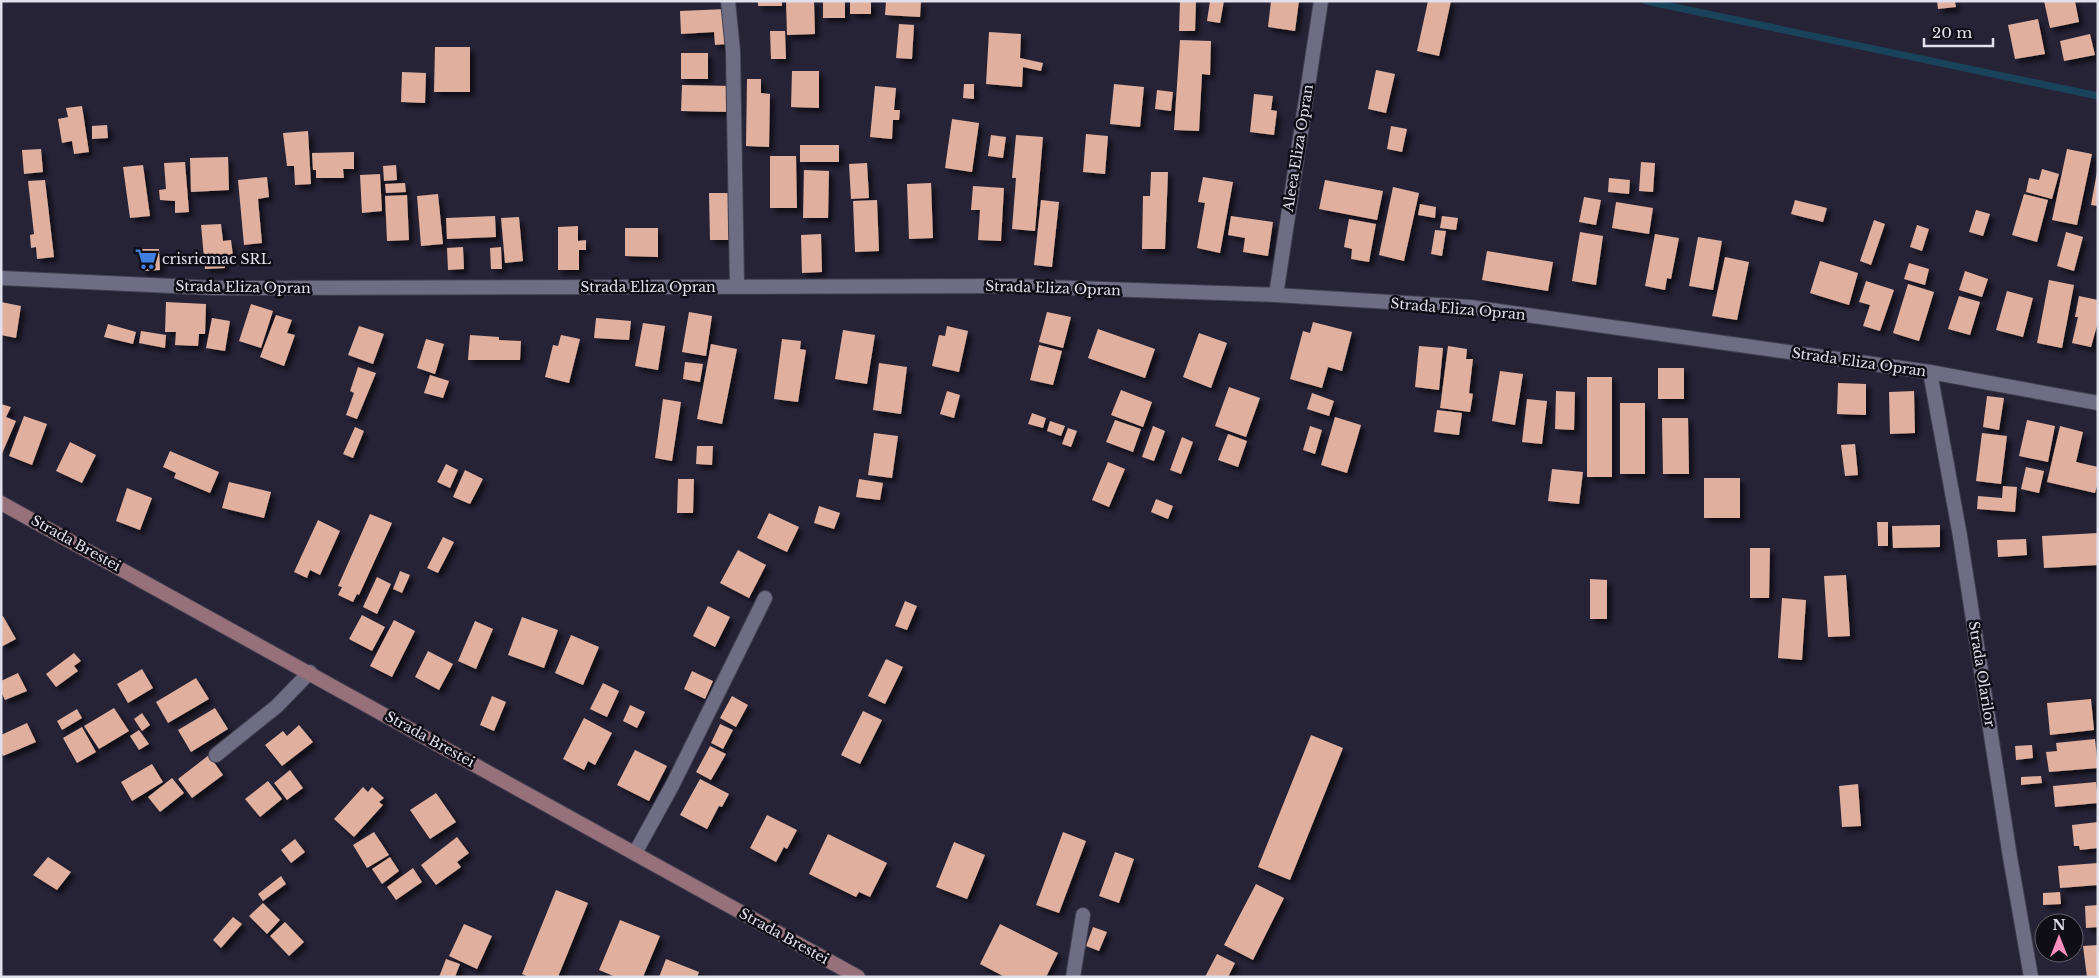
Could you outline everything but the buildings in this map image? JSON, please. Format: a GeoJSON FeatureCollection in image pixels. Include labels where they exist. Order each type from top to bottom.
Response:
{"type":"FeatureCollection","features":[{"type":"Feature","properties":{"kind":"main road","name":"Strada Brestei"},"geometry":{"type":"LineString","coordinates":[[1,502],[858,977]]}},
{"type":"Feature","properties":{"kind":"street"},"geometry":{"type":"LineString","coordinates":[[728,1],[733,51],[737,286]]}},
{"type":"Feature","properties":{"kind":"street","name":"Aleea Eliza Opran"},"geometry":{"type":"LineString","coordinates":[[1276,295],[1321,1]]}},
{"type":"Feature","properties":{"kind":"street","name":"Strada Eliza Opran"},"geometry":{"type":"LineString","coordinates":[[1,278],[215,288],[1015,286],[1276,295],[1470,307],[1930,372],[2098,403]]}},
{"type":"Feature","properties":{"kind":"street","name":"Strada Olarilor"},"geometry":{"type":"LineString","coordinates":[[1930,372],[1960,536],[2010,857],[2031,977]]}},
{"type":"Feature","properties":{"kind":"street"},"geometry":{"type":"LineString","coordinates":[[636,853],[673,784],[765,598]]}},
{"type":"Feature","properties":{"kind":"street"},"geometry":{"type":"LineString","coordinates":[[216,755],[277,706],[310,672]]}},
{"type":"Feature","properties":{"kind":"street"},"geometry":{"type":"LineString","coordinates":[[1073,977],[1083,915]]}},
{"type":"Feature","properties":{"kind":"waterway"},"geometry":{"type":"LineString","coordinates":[[1646,1],[2098,96]]}},
{"type":"Feature","properties":{"kind":"place","name":"crisricmac SRL"},"geometry":{"type":"Point","coordinates":[146,259]}}]}
